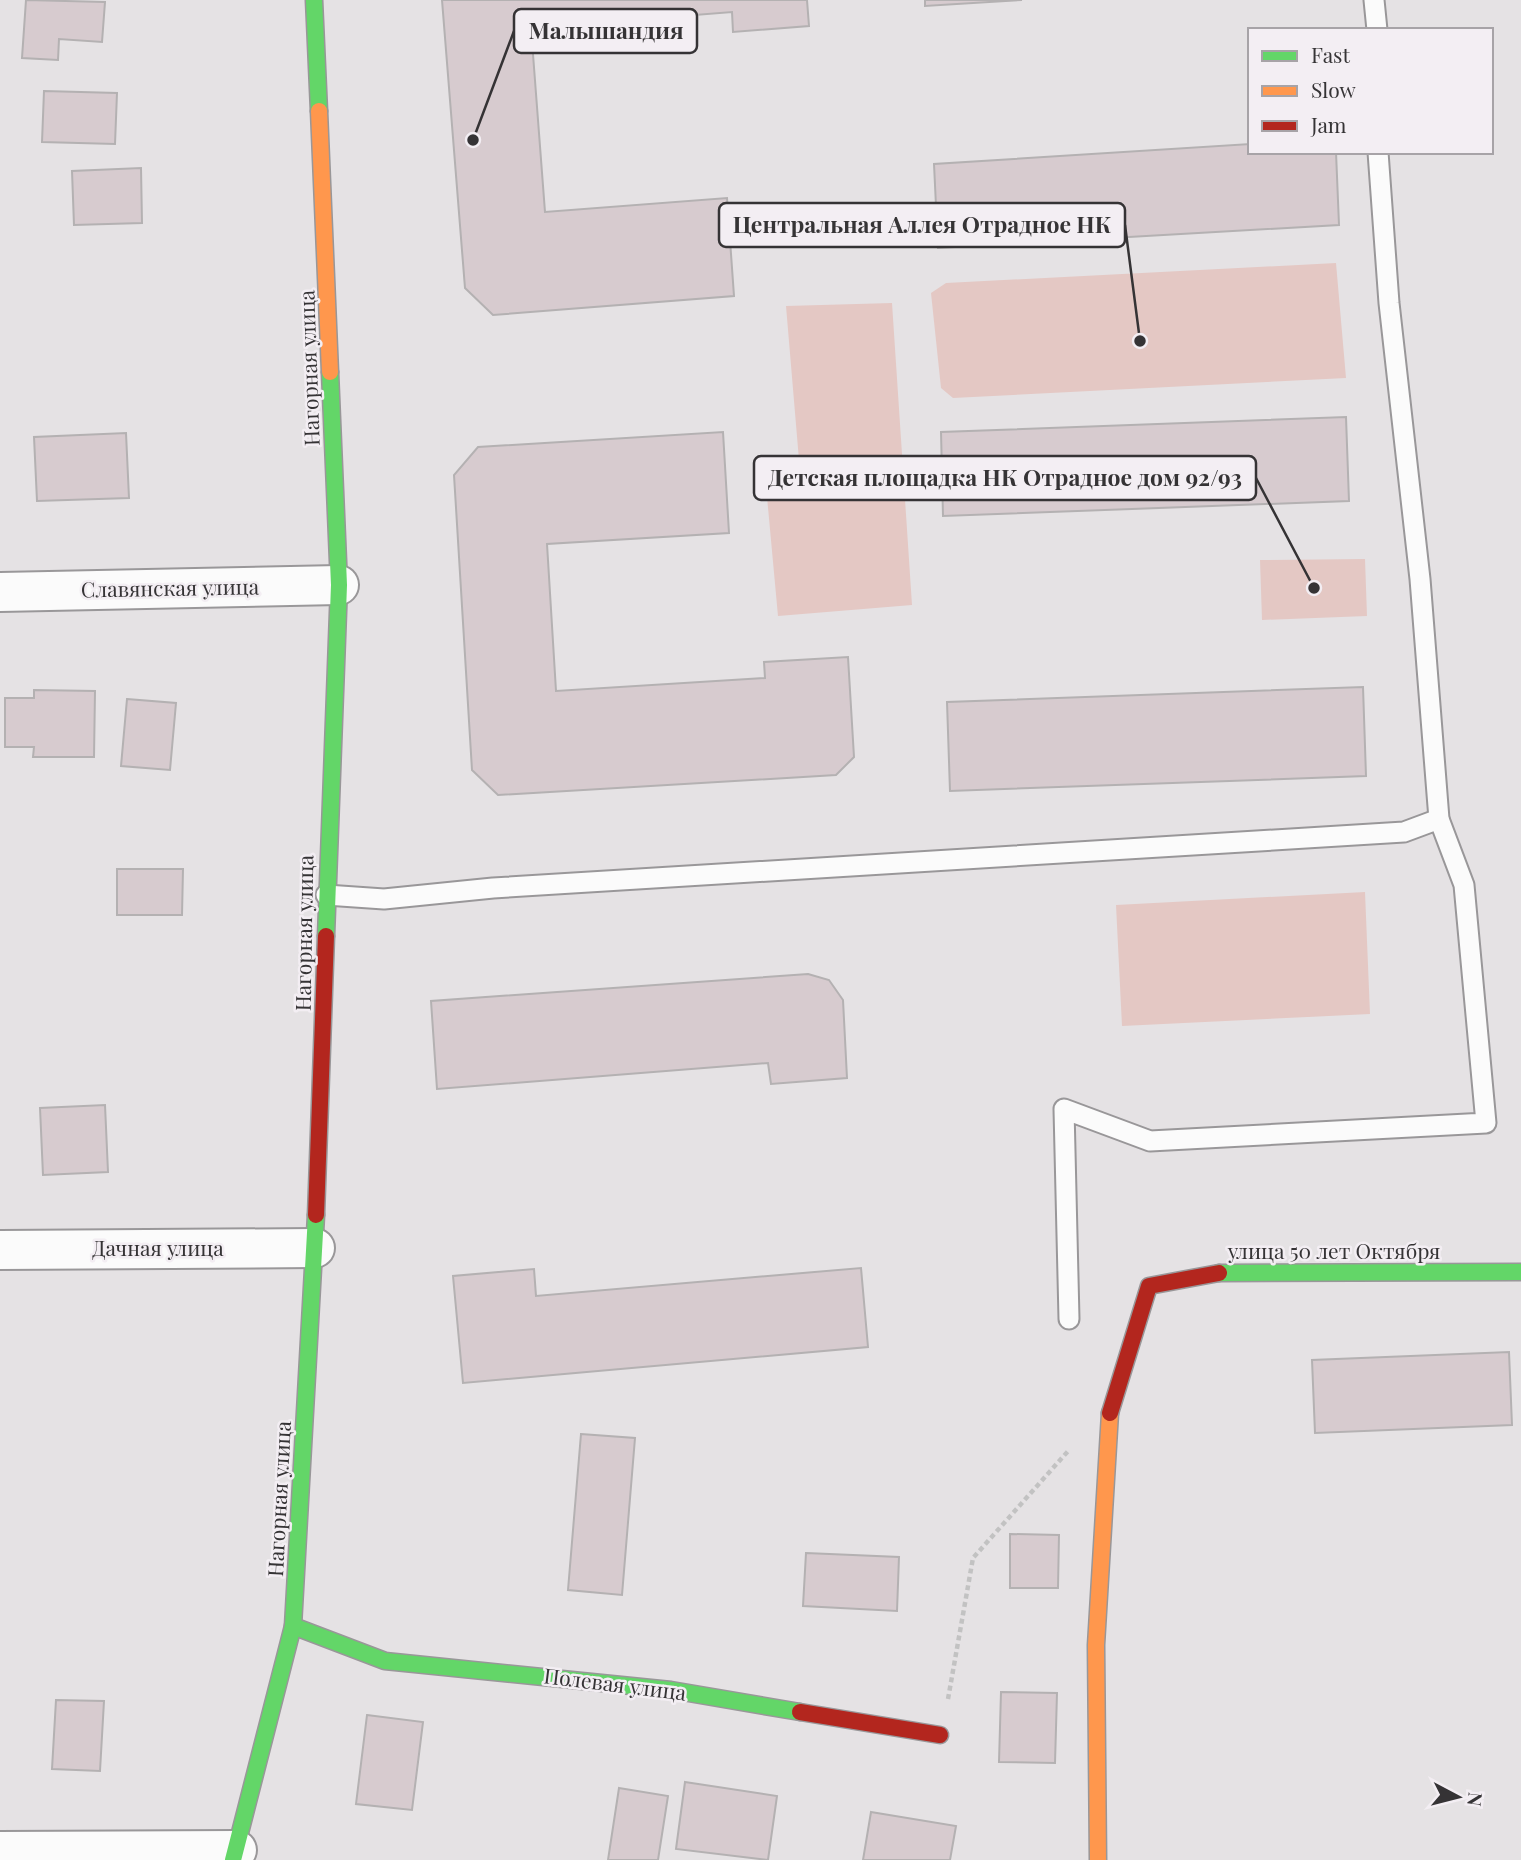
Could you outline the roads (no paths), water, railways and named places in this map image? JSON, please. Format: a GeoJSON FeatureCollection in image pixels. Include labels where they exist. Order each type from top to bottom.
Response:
{"type":"FeatureCollection","features":[{"type":"Feature","properties":{"kind":"street","name":"Нагорная улица"},"geometry":{"type":"LineString","coordinates":[[235,1855],[293,1626],[315,1248],[339,585],[314,0]]}},
{"type":"Feature","properties":{"kind":"street","name":"Славянская улица"},"geometry":{"type":"LineString","coordinates":[[0,592],[339,585]]}},
{"type":"Feature","properties":{"kind":"street","name":"Дачная улица"},"geometry":{"type":"LineString","coordinates":[[0,1250],[315,1248]]}},
{"type":"Feature","properties":{"kind":"street","name":"улица 50 лет Октября"},"geometry":{"type":"LineString","coordinates":[[1098,1860],[1096,1645],[1110,1409],[1149,1286],[1229,1271],[1521,1272]]}},
{"type":"Feature","properties":{"kind":"street","name":"Полевая улица"},"geometry":{"type":"LineString","coordinates":[[293,1626],[385,1661],[671,1690],[940,1735]]}},
{"type":"Feature","properties":{"kind":"street"},"geometry":{"type":"LineString","coordinates":[[0,1851],[235,1855]]}},
{"type":"Feature","properties":{"kind":"lane"},"geometry":{"type":"LineString","coordinates":[[1374,0],[1377,28]]}},
{"type":"Feature","properties":{"kind":"lane"},"geometry":{"type":"LineString","coordinates":[[1069,1320],[1064,1109],[1150,1141],[1486,1123],[1464,885],[1439,819],[1420,579],[1389,303],[1378,154]]}},
{"type":"Feature","properties":{"kind":"lane"},"geometry":{"type":"LineString","coordinates":[[326,895],[384,900],[493,888],[1404,832],[1439,819]]}},
{"type":"Feature","properties":{"kind":"place","name":"Малышандия"},"geometry":{"type":"Point","coordinates":[473,140]}},
{"type":"Feature","properties":{"kind":"place","name":"Центральная Аллея Отрадное НК"},"geometry":{"type":"Point","coordinates":[1140,341]}},
{"type":"Feature","properties":{"kind":"place","name":"Детская площадка НК Отрадное дом 92/93"},"geometry":{"type":"Point","coordinates":[1314,588]}}]}
